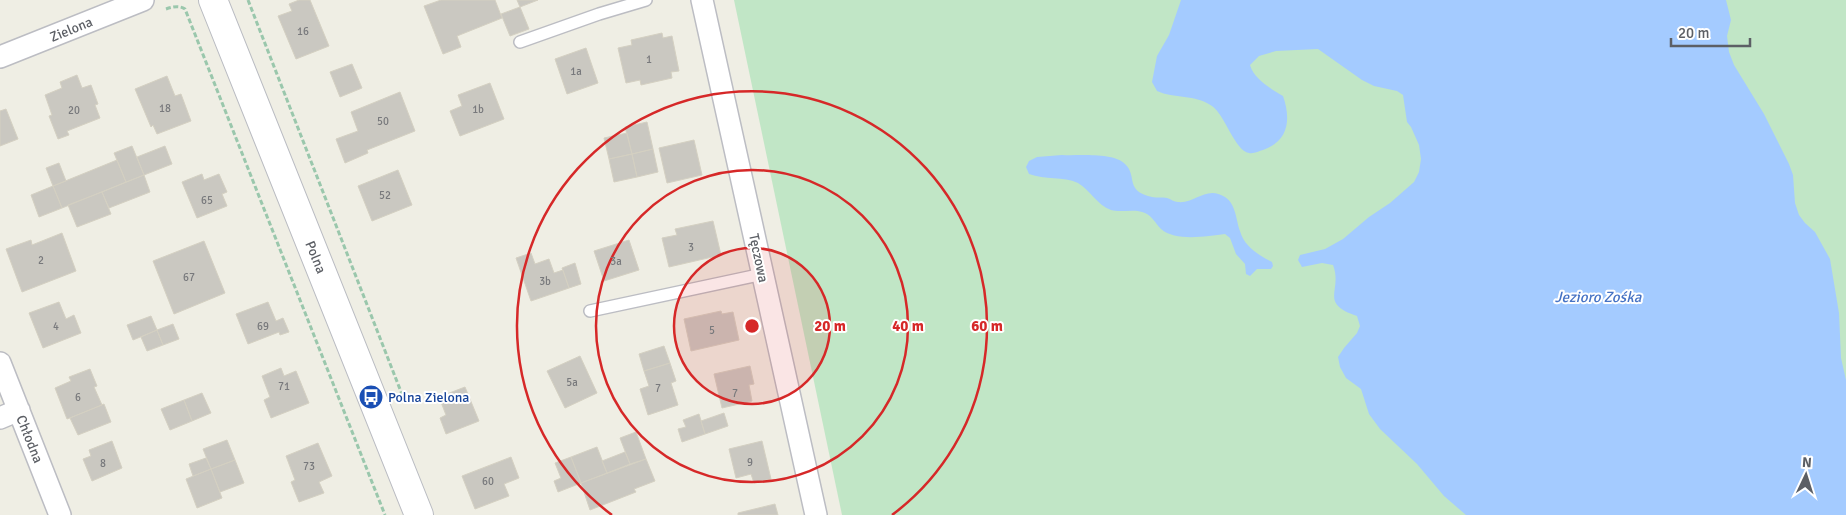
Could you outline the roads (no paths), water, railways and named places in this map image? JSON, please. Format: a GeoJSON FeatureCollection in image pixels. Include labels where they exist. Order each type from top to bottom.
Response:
{"type":"FeatureCollection","features":[{"type":"Feature","properties":{"kind":"street","name":"Zielona"},"geometry":{"type":"LineString","coordinates":[[0,57],[143,0]]}},
{"type":"Feature","properties":{"kind":"street","name":"Polna"},"geometry":{"type":"LineString","coordinates":[[213,0],[419,515]]}},
{"type":"Feature","properties":{"kind":"street","name":"Tęczowa"},"geometry":{"type":"LineString","coordinates":[[702,0],[816,515]]}},
{"type":"Feature","properties":{"kind":"street","name":"Chłodna"},"geometry":{"type":"LineString","coordinates":[[0,363],[9,414],[60,515]]}},
{"type":"Feature","properties":{"kind":"lane"},"geometry":{"type":"LineString","coordinates":[[520,42],[599,14],[646,0]]}},
{"type":"Feature","properties":{"kind":"lane"},"geometry":{"type":"LineString","coordinates":[[590,311],[763,274]]}},
{"type":"Feature","properties":{"kind":"water","name":"Jezioro Zośka"},"geometry":{"type":"Polygon","coordinates":[[[1181,0],[1726,0],[1731,20],[1727,36],[1729,52],[1734,65],[1764,114],[1789,164],[1793,175],[1795,203],[1799,215],[1815,232],[1830,259],[1839,313],[1841,358],[1846,380],[1846,515],[1466,515],[1444,496],[1417,464],[1380,429],[1369,414],[1361,389],[1346,378],[1340,367],[1338,357],[1357,333],[1360,326],[1357,316],[1345,311],[1335,301],[1333,265],[1322,263],[1302,267],[1298,260],[1300,255],[1325,249],[1343,239],[1414,182],[1419,172],[1421,159],[1419,145],[1407,122],[1403,95],[1397,91],[1374,86],[1362,80],[1318,49],[1276,51],[1259,56],[1250,65],[1255,75],[1283,96],[1287,113],[1286,128],[1283,135],[1272,146],[1255,153],[1244,151],[1212,106],[1192,98],[1157,91],[1152,82],[1157,56],[1169,35],[1181,0]]]}},
{"type":"Feature","properties":{"kind":"water"},"geometry":{"type":"Polygon","coordinates":[[[1062,155],[1104,156],[1120,160],[1129,169],[1133,183],[1138,191],[1152,197],[1184,202],[1212,193],[1225,197],[1234,208],[1240,231],[1248,246],[1272,262],[1273,266],[1271,269],[1257,269],[1250,276],[1246,274],[1245,264],[1236,254],[1230,238],[1225,234],[1201,237],[1175,236],[1161,229],[1145,213],[1115,211],[1106,208],[1078,183],[1066,179],[1029,174],[1026,167],[1029,161],[1037,157],[1062,155]]]}},
{"type":"Feature","properties":{"kind":"place","name":"Polna Zielona"},"geometry":{"type":"Point","coordinates":[371,397]}}]}
